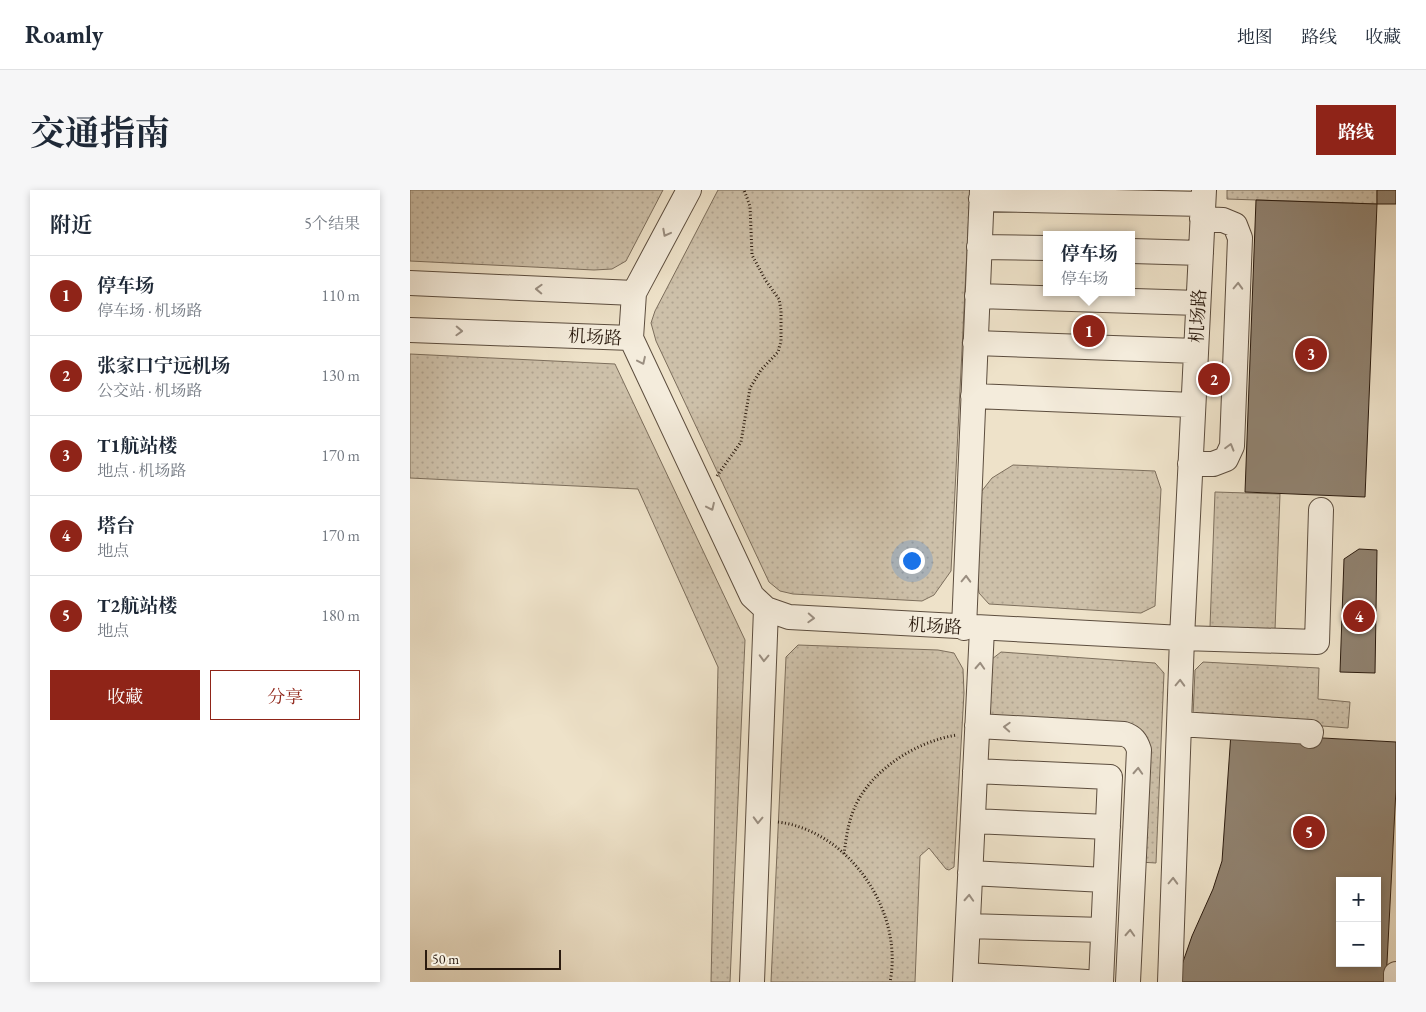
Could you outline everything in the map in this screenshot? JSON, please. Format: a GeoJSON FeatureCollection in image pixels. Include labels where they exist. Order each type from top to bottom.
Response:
{"type":"FeatureCollection","features":[{"type":"Feature","properties":{"kind":"street"},"geometry":{"type":"LineString","coordinates":[[631,338],[634,293],[689,190]]}},
{"type":"Feature","properties":{"kind":"street"},"geometry":{"type":"LineString","coordinates":[[1087,982],[965,978],[977,729],[973,628],[973,396],[981,195],[1203,204],[1223,220],[1235,226],[1240,238],[1232,446],[1226,459],[1213,464],[1190,464]]}},
{"type":"Feature","properties":{"kind":"street","name":"机场路"},"geometry":{"type":"LineString","coordinates":[[410,330],[631,338],[752,596],[766,609],[789,617],[1182,638],[1203,204]]}},
{"type":"Feature","properties":{"kind":"street"},"geometry":{"type":"LineString","coordinates":[[979,246],[1043,248]]}},
{"type":"Feature","properties":{"kind":"street"},"geometry":{"type":"LineString","coordinates":[[1135,251],[1200,253]]}},
{"type":"Feature","properties":{"kind":"street"},"geometry":{"type":"LineString","coordinates":[[410,283],[634,293]]}},
{"type":"Feature","properties":{"kind":"street"},"geometry":{"type":"LineString","coordinates":[[977,296],[1198,303]]}},
{"type":"Feature","properties":{"kind":"street"},"geometry":{"type":"LineString","coordinates":[[975,343],[1196,351]]}},
{"type":"Feature","properties":{"kind":"street"},"geometry":{"type":"LineString","coordinates":[[973,396],[1193,405]]}},
{"type":"Feature","properties":{"kind":"street"},"geometry":{"type":"LineString","coordinates":[[1170,982],[1182,638],[1318,642],[1321,510]]}},
{"type":"Feature","properties":{"kind":"street"},"geometry":{"type":"LineString","coordinates":[[752,982],[766,609]]}},
{"type":"Feature","properties":{"kind":"street"},"geometry":{"type":"LineString","coordinates":[[1179,724],[1311,732],[1310,736]]}},
{"type":"Feature","properties":{"kind":"street"},"geometry":{"type":"LineString","coordinates":[[977,729],[1124,734],[1133,737],[1139,750],[1128,982]]}},
{"type":"Feature","properties":{"kind":"street"},"geometry":{"type":"LineString","coordinates":[[975,771],[1110,777],[1101,982]]}},
{"type":"Feature","properties":{"kind":"street"},"geometry":{"type":"LineString","coordinates":[[973,821],[1108,827]]}},
{"type":"Feature","properties":{"kind":"street"},"geometry":{"type":"LineString","coordinates":[[970,874],[1105,880]]}},
{"type":"Feature","properties":{"kind":"street"},"geometry":{"type":"LineString","coordinates":[[968,926],[1103,930]]}},
{"type":"Feature","properties":{"kind":"street"},"geometry":{"type":"LineString","coordinates":[[1396,974],[1396,982]]}},
{"type":"Feature","properties":{"kind":"path"},"geometry":{"type":"LineString","coordinates":[[700,484],[719,475],[741,442],[750,388],[761,370],[778,352],[781,342],[779,299],[752,255],[750,206],[744,190]]}},
{"type":"Feature","properties":{"kind":"path"},"geometry":{"type":"LineString","coordinates":[[844,855],[854,809],[865,788],[909,752],[945,737],[977,729]]}},
{"type":"Feature","properties":{"kind":"path"},"geometry":{"type":"LineString","coordinates":[[758,819],[786,822],[801,828],[824,840],[858,867],[879,900],[891,946],[890,982]]}},
{"type":"Feature","properties":{"kind":"shaded area"},"geometry":{"type":"Polygon","coordinates":[[[410,190],[663,190],[626,261],[612,269],[594,270],[410,261],[410,190]]]}},
{"type":"Feature","properties":{"kind":"shaded area"},"geometry":{"type":"Polygon","coordinates":[[[718,190],[970,190],[951,571],[934,595],[922,601],[793,594],[780,591],[769,582],[656,341],[651,323],[655,311],[718,190]]]}},
{"type":"Feature","properties":{"kind":"shaded area"},"geometry":{"type":"Polygon","coordinates":[[[1227,190],[1377,190],[1377,204],[1227,199],[1227,190]]]}},
{"type":"Feature","properties":{"kind":"shaded area"},"geometry":{"type":"Polygon","coordinates":[[[410,354],[615,364],[745,640],[730,982],[711,982],[718,667],[638,489],[410,478],[410,354]]]}},
{"type":"Feature","properties":{"kind":"shaded area"},"geometry":{"type":"Polygon","coordinates":[[[1013,465],[1155,471],[1161,489],[1155,606],[1141,613],[989,604],[979,593],[977,578],[981,492],[992,478],[1013,465]]]}},
{"type":"Feature","properties":{"kind":"shaded area"},"geometry":{"type":"Polygon","coordinates":[[[1215,492],[1280,494],[1275,630],[1210,627],[1215,492]]]}},
{"type":"Feature","properties":{"kind":"shaded area"},"geometry":{"type":"Polygon","coordinates":[[[798,645],[938,650],[954,653],[963,669],[964,693],[954,867],[949,870],[946,869],[929,848],[920,856],[915,982],[771,982],[786,657],[798,645]]]}},
{"type":"Feature","properties":{"kind":"shaded area"},"geometry":{"type":"Polygon","coordinates":[[[1001,652],[1155,663],[1164,673],[1156,863],[1139,862],[1142,739],[992,718],[986,709],[992,659],[1001,652]]]}},
{"type":"Feature","properties":{"kind":"shaded area"},"geometry":{"type":"Polygon","coordinates":[[[1203,662],[1319,668],[1318,699],[1350,702],[1348,728],[1193,716],[1195,670],[1203,662]]]}},
{"type":"Feature","properties":{"kind":"building"},"geometry":{"type":"Polygon","coordinates":[[[1377,190],[1396,190],[1396,204],[1377,204],[1377,190]]]}},
{"type":"Feature","properties":{"kind":"building"},"geometry":{"type":"Polygon","coordinates":[[[1256,200],[1377,204],[1365,497],[1245,492],[1256,200]]]}},
{"type":"Feature","properties":{"kind":"building"},"geometry":{"type":"Polygon","coordinates":[[[1359,549],[1377,550],[1375,673],[1340,672],[1344,559],[1359,549]]]}},
{"type":"Feature","properties":{"kind":"building"},"geometry":{"type":"Polygon","coordinates":[[[1231,733],[1396,742],[1396,789],[1386,982],[1176,982],[1192,936],[1213,889],[1222,861],[1231,733]]]}},
{"type":"Feature","properties":{"kind":"place","name":"停车场"},"geometry":{"type":"Point","coordinates":[1089,331]}},
{"type":"Feature","properties":{"kind":"place","name":"T1航站楼"},"geometry":{"type":"Point","coordinates":[1311,354]}},
{"type":"Feature","properties":{"kind":"place","name":"张家口宁远机场"},"geometry":{"type":"Point","coordinates":[1214,379]}},
{"type":"Feature","properties":{"kind":"place","name":"塔台"},"geometry":{"type":"Point","coordinates":[1359,616]}},
{"type":"Feature","properties":{"kind":"place","name":"T2航站楼"},"geometry":{"type":"Point","coordinates":[1309,832]}}]}
